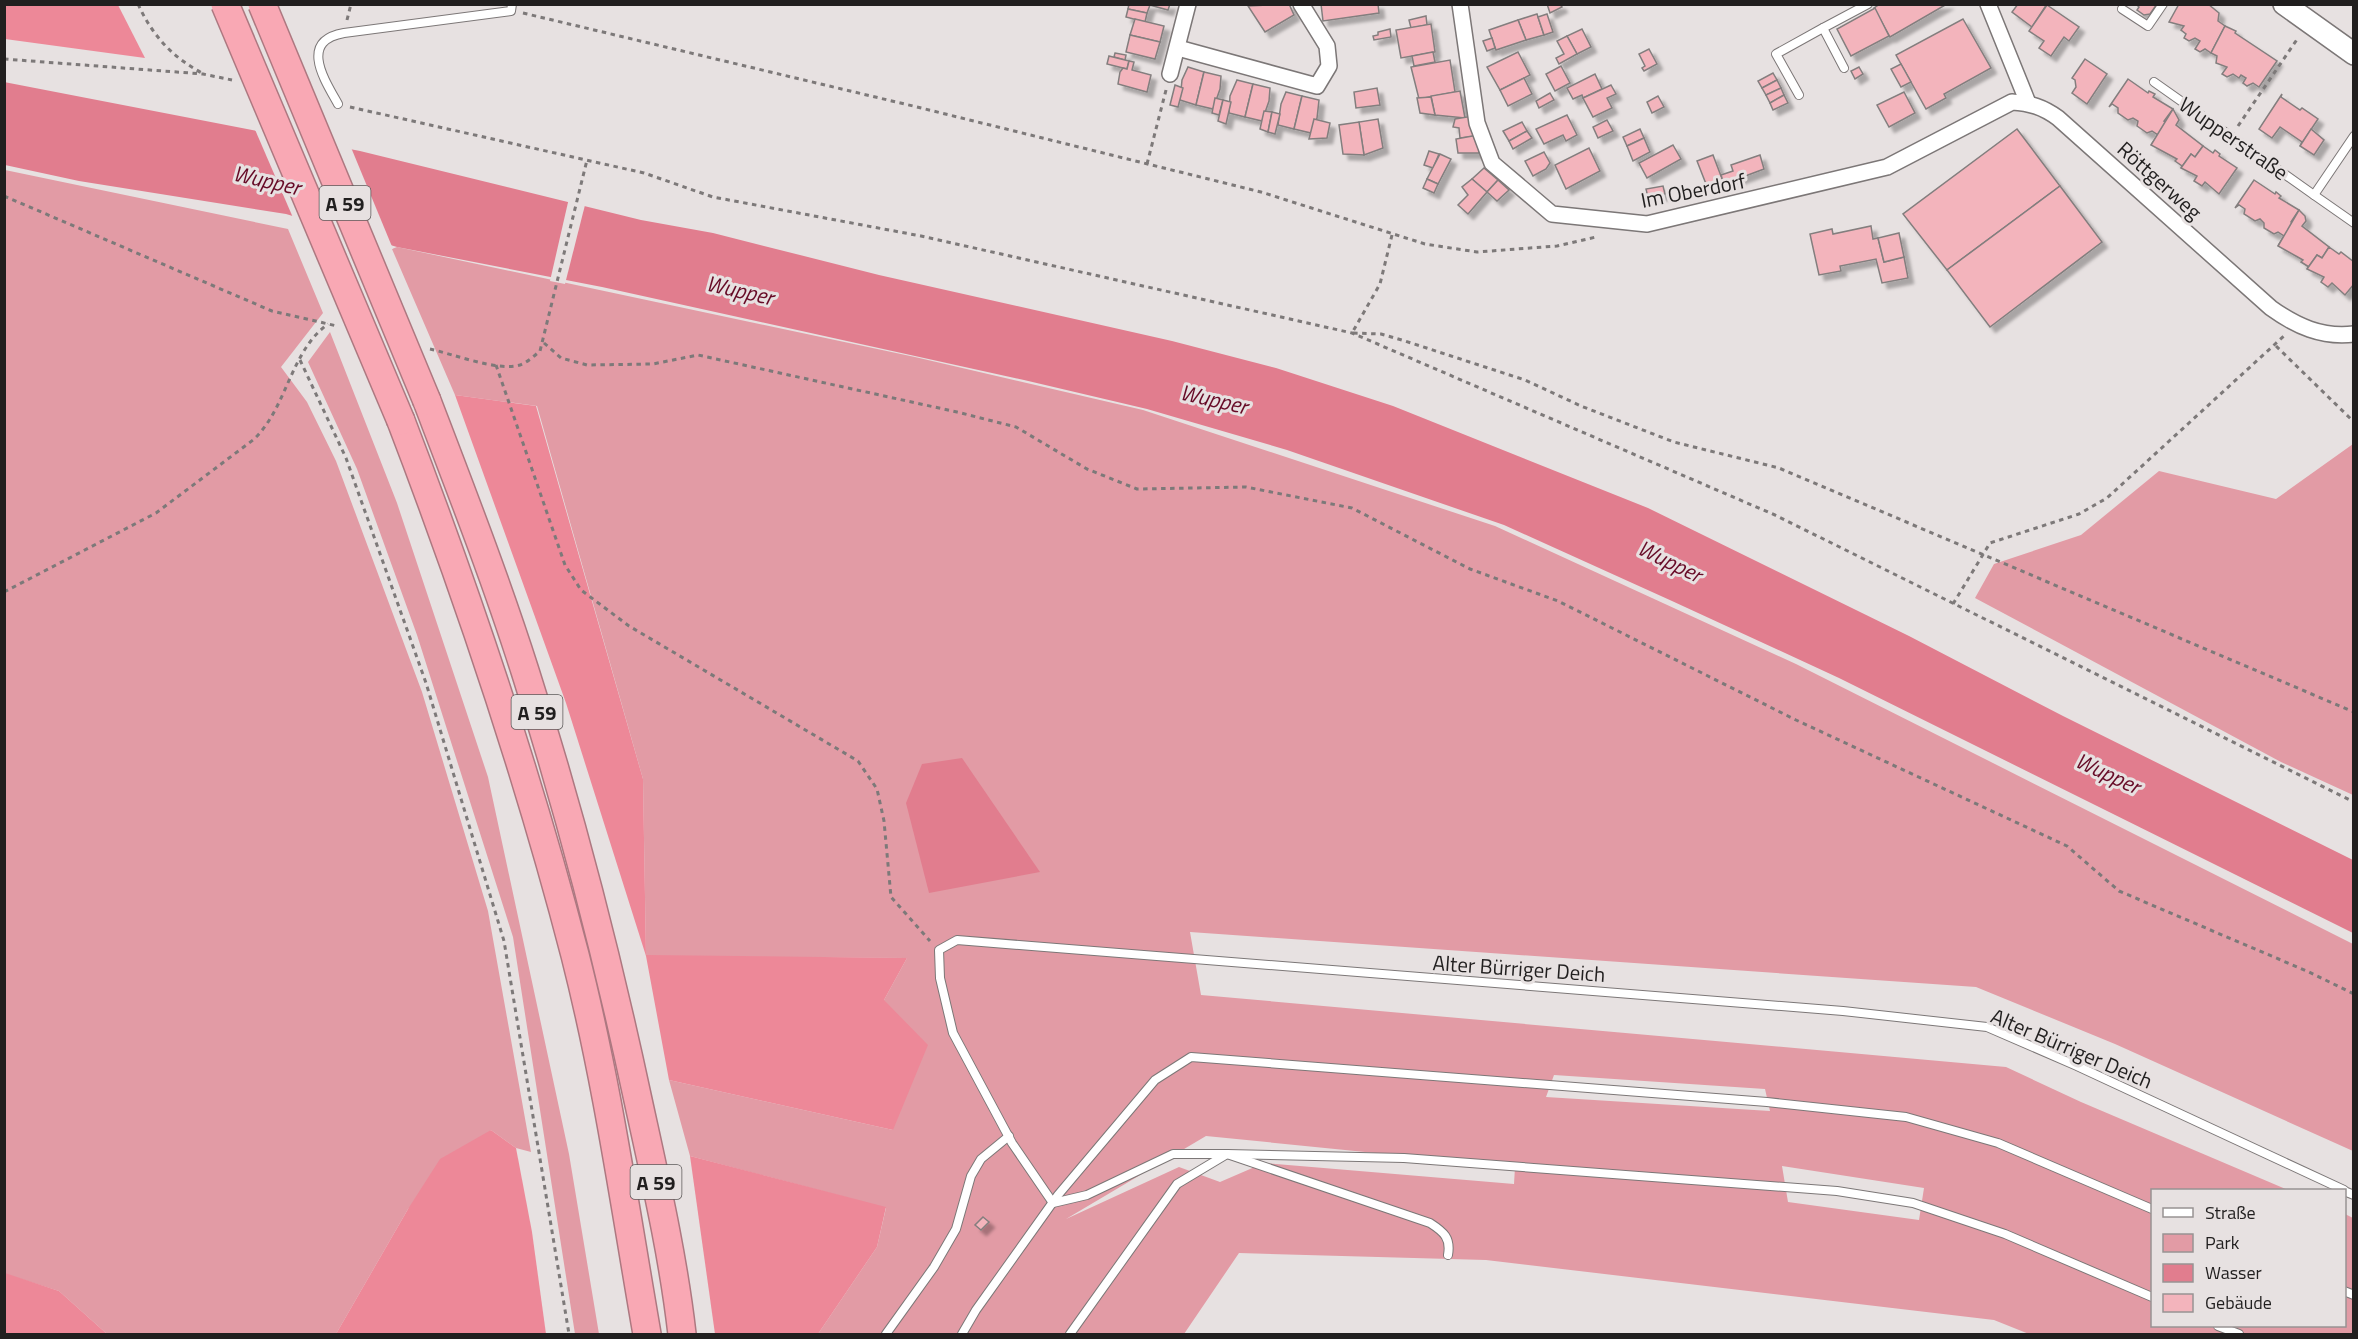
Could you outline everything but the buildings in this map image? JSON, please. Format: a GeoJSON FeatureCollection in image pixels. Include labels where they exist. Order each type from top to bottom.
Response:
{"type":"FeatureCollection","features":[{"type":"Feature","properties":{"kind":"highway","name":"A 59"},"geometry":{"type":"LineString","coordinates":[[225,4],[401,421],[442,528],[499,694],[575,957],[611,1125],[647,1335]]}},
{"type":"Feature","properties":{"kind":"highway","name":"A 59"},"geometry":{"type":"LineString","coordinates":[[262,4],[427,401],[475,525],[521,660],[581,861],[626,1042],[676,1276],[682,1335]]}},
{"type":"Feature","properties":{"kind":"main road"},"geometry":{"type":"LineString","coordinates":[[2284,4],[2354,54]]}},
{"type":"Feature","properties":{"kind":"street"},"geometry":{"type":"LineString","coordinates":[[1170,74],[1188,4]]}},
{"type":"Feature","properties":{"kind":"street"},"geometry":{"type":"LineString","coordinates":[[1178,48],[1317,86],[1329,66],[1327,46],[1301,4]]}},
{"type":"Feature","properties":{"kind":"street","name":"Im Oberdorf"},"geometry":{"type":"LineString","coordinates":[[1460,4],[1477,123],[1492,163],[1552,214],[1647,224],[1700,213],[1887,167],[2012,102],[2028,103]]}},
{"type":"Feature","properties":{"kind":"street"},"geometry":{"type":"LineString","coordinates":[[1988,4],[2028,103]]}},
{"type":"Feature","properties":{"kind":"street","name":"Röttgerweg"},"geometry":{"type":"LineString","coordinates":[[2028,103],[2045,108],[2058,118],[2271,308],[2294,325],[2340,336],[2354,334]]}},
{"type":"Feature","properties":{"kind":"lane"},"geometry":{"type":"LineString","coordinates":[[1799,95],[1776,54],[1868,4]]}},
{"type":"Feature","properties":{"kind":"lane"},"geometry":{"type":"LineString","coordinates":[[2122,9],[2148,26],[2163,4]]}},
{"type":"Feature","properties":{"kind":"lane"},"geometry":{"type":"LineString","coordinates":[[338,104],[322,75],[318,60],[319,49],[325,40],[335,35],[512,8]]}},
{"type":"Feature","properties":{"kind":"lane"},"geometry":{"type":"LineString","coordinates":[[1823,28],[1844,68]]}},
{"type":"Feature","properties":{"kind":"lane","name":"Wupperstraße"},"geometry":{"type":"LineString","coordinates":[[2154,82],[2354,223]]}},
{"type":"Feature","properties":{"kind":"lane"},"geometry":{"type":"LineString","coordinates":[[2314,195],[2354,136]]}},
{"type":"Feature","properties":{"kind":"lane","name":"Alter Bürriger Deich"},"geometry":{"type":"LineString","coordinates":[[939,950],[957,940],[1843,1011],[1987,1027],[2077,1066],[2340,1189]]}},
{"type":"Feature","properties":{"kind":"lane"},"geometry":{"type":"LineString","coordinates":[[939,950],[940,978],[953,1033],[1009,1137],[1053,1203]]}},
{"type":"Feature","properties":{"kind":"lane"},"geometry":{"type":"LineString","coordinates":[[962,1335],[976,1310],[1053,1203],[1155,1080],[1191,1057],[1767,1102],[1906,1117],[1998,1143],[2151,1209]]}},
{"type":"Feature","properties":{"kind":"lane"},"geometry":{"type":"LineString","coordinates":[[886,1335],[934,1267],[956,1229],[970,1176],[981,1159],[1009,1137]]}},
{"type":"Feature","properties":{"kind":"lane"},"geometry":{"type":"LineString","coordinates":[[1053,1203],[1087,1195],[1173,1154],[1416,1159],[1837,1191],[1913,1203],[2006,1234],[2151,1297]]}},
{"type":"Feature","properties":{"kind":"lane"},"geometry":{"type":"LineString","coordinates":[[1071,1335],[1177,1184],[1227,1154],[1430,1223],[1445,1233],[1450,1245],[1448,1255]]}},
{"type":"Feature","properties":{"kind":"lane"},"geometry":{"type":"LineString","coordinates":[[2220,1327],[2239,1335]]}},
{"type":"Feature","properties":{"kind":"path"},"geometry":{"type":"LineString","coordinates":[[4,59],[203,74],[184,63],[164,46],[146,22],[138,4]]}},
{"type":"Feature","properties":{"kind":"path"},"geometry":{"type":"LineString","coordinates":[[347,21],[351,4]]}},
{"type":"Feature","properties":{"kind":"path"},"geometry":{"type":"LineString","coordinates":[[512,8],[1261,192],[1425,244],[1478,252],[1557,246],[1602,235]]}},
{"type":"Feature","properties":{"kind":"path"},"geometry":{"type":"LineString","coordinates":[[2231,136],[2298,38]]}},
{"type":"Feature","properties":{"kind":"path"},"geometry":{"type":"LineString","coordinates":[[1147,164],[1170,74]]}},
{"type":"Feature","properties":{"kind":"path"},"geometry":{"type":"LineString","coordinates":[[338,104],[644,173],[713,197],[921,236],[1352,333],[1775,515],[2354,802]]}},
{"type":"Feature","properties":{"kind":"path"},"geometry":{"type":"LineString","coordinates":[[429,349],[496,365],[521,365],[540,351],[552,311],[587,160]]}},
{"type":"Feature","properties":{"kind":"path"},"geometry":{"type":"LineString","coordinates":[[4,196],[272,311],[339,327]]}},
{"type":"Feature","properties":{"kind":"path"},"geometry":{"type":"LineString","coordinates":[[1352,333],[1380,284],[1392,235]]}},
{"type":"Feature","properties":{"kind":"path"},"geometry":{"type":"LineString","coordinates":[[4,592],[156,513],[253,440],[265,428],[314,336],[328,324]]}},
{"type":"Feature","properties":{"kind":"path"},"geometry":{"type":"LineString","coordinates":[[1953,604],[1981,554],[1990,543],[2079,514],[2107,498],[2181,429],[2276,346],[2294,325]]}},
{"type":"Feature","properties":{"kind":"path"},"geometry":{"type":"LineString","coordinates":[[1352,333],[1382,334],[1405,341],[1525,380],[1581,406],[1674,442],[1779,468],[2354,712]]}},
{"type":"Feature","properties":{"kind":"path"},"geometry":{"type":"LineString","coordinates":[[544,343],[561,358],[587,365],[653,364],[698,355],[957,412],[1016,427],[1087,469],[1137,489],[1246,487],[1352,508],[1470,569],[1558,601],[1796,720],[2067,846],[2119,891],[2309,972],[2354,994]]}},
{"type":"Feature","properties":{"kind":"path"},"geometry":{"type":"LineString","coordinates":[[2276,346],[2354,422]]}},
{"type":"Feature","properties":{"kind":"path"},"geometry":{"type":"LineString","coordinates":[[300,360],[346,458],[426,683],[504,942],[569,1335]]}},
{"type":"Feature","properties":{"kind":"path"},"geometry":{"type":"LineString","coordinates":[[496,365],[565,565],[581,590],[629,626],[858,761],[877,789],[884,821],[891,897],[922,934],[939,950]]}},
{"type":"Feature","properties":{"kind":"green space"},"geometry":{"type":"Polygon","coordinates":[[[5,170],[288,229],[323,313],[281,367],[307,402],[336,461],[422,692],[488,911],[531,1152],[516,1148],[491,1130],[408,1209],[336,1334],[107,1334],[59,1291],[5,1274],[5,170]]]}},
{"type":"Feature","properties":{"kind":"green space"},"geometry":{"type":"Polygon","coordinates":[[[397,247],[915,357],[1143,410],[1495,526],[1796,664],[2353,944],[2353,1151],[2115,1044],[1976,987],[1190,932],[1201,995],[2006,1067],[2081,1102],[2286,1189],[2151,1189],[2151,1327],[2346,1327],[2346,1214],[2353,1218],[2353,1334],[2029,1334],[1994,1320],[1486,1260],[1239,1253],[1184,1334],[818,1334],[877,1247],[886,1208],[690,1156],[669,1080],[893,1130],[884,1000],[907,958],[646,956],[643,779],[537,406],[455,395],[392,249],[397,247]],[[1554,1075],[1546,1097],[1770,1111],[1765,1089],[1554,1075]],[[1206,1136],[1066,1219],[1179,1167],[1220,1182],[1264,1163],[1514,1184],[1515,1167],[1206,1136]],[[1782,1166],[1788,1202],[1919,1220],[1924,1188],[1782,1166]]]}},
{"type":"Feature","properties":{"kind":"green space"},"geometry":{"type":"Polygon","coordinates":[[[330,332],[397,503],[488,777],[569,1154],[599,1334],[575,1334],[513,937],[417,635],[357,469],[308,362],[330,332]]]}},
{"type":"Feature","properties":{"kind":"green space"},"geometry":{"type":"Polygon","coordinates":[[[2353,444],[2353,795],[2281,762],[1975,598],[1994,564],[2081,535],[2159,471],[2276,499],[2353,444]]]}},
{"type":"Feature","properties":{"kind":"shaded area"},"geometry":{"type":"Polygon","coordinates":[[[5,4],[118,5],[145,58],[5,39],[5,4]]]}},
{"type":"Feature","properties":{"kind":"shaded area"},"geometry":{"type":"Polygon","coordinates":[[[455,395],[536,406],[643,779],[646,955],[907,958],[884,1000],[928,1045],[893,1130],[669,1080],[646,956],[566,703],[455,395]]]}},
{"type":"Feature","properties":{"kind":"shaded area"},"geometry":{"type":"Polygon","coordinates":[[[491,1130],[516,1148],[532,1232],[546,1334],[336,1334],[408,1209],[440,1159],[491,1130]]]}},
{"type":"Feature","properties":{"kind":"shaded area"},"geometry":{"type":"Polygon","coordinates":[[[690,1156],[886,1207],[877,1247],[818,1334],[715,1334],[690,1156]]]}},
{"type":"Feature","properties":{"kind":"shaded area"},"geometry":{"type":"Polygon","coordinates":[[[5,1273],[59,1291],[107,1334],[5,1334],[5,1273]]]}},
{"type":"Feature","properties":{"kind":"water","name":"Wupper"},"geometry":{"type":"Polygon","coordinates":[[[4,82],[360,151],[641,220],[713,233],[879,275],[1172,341],[1276,368],[1393,406],[1648,508],[1909,636],[2063,716],[2353,860],[2353,933],[1839,678],[1504,525],[1287,450],[1147,409],[602,287],[397,247],[286,214],[79,181],[5,165],[4,82]]]}},
{"type":"Feature","properties":{"kind":"water"},"geometry":{"type":"Polygon","coordinates":[[[962,758],[1040,872],[929,893],[906,803],[922,764],[962,758]]]}},
{"type":"Feature","properties":{"kind":"pier"},"geometry":{"type":"Polygon","coordinates":[[[253,125],[350,145],[393,249],[294,220],[253,125]]]}},
{"type":"Feature","properties":{"kind":"pier"},"geometry":{"type":"Polygon","coordinates":[[[569,198],[586,201],[565,284],[550,281],[569,198]]]}}]}
